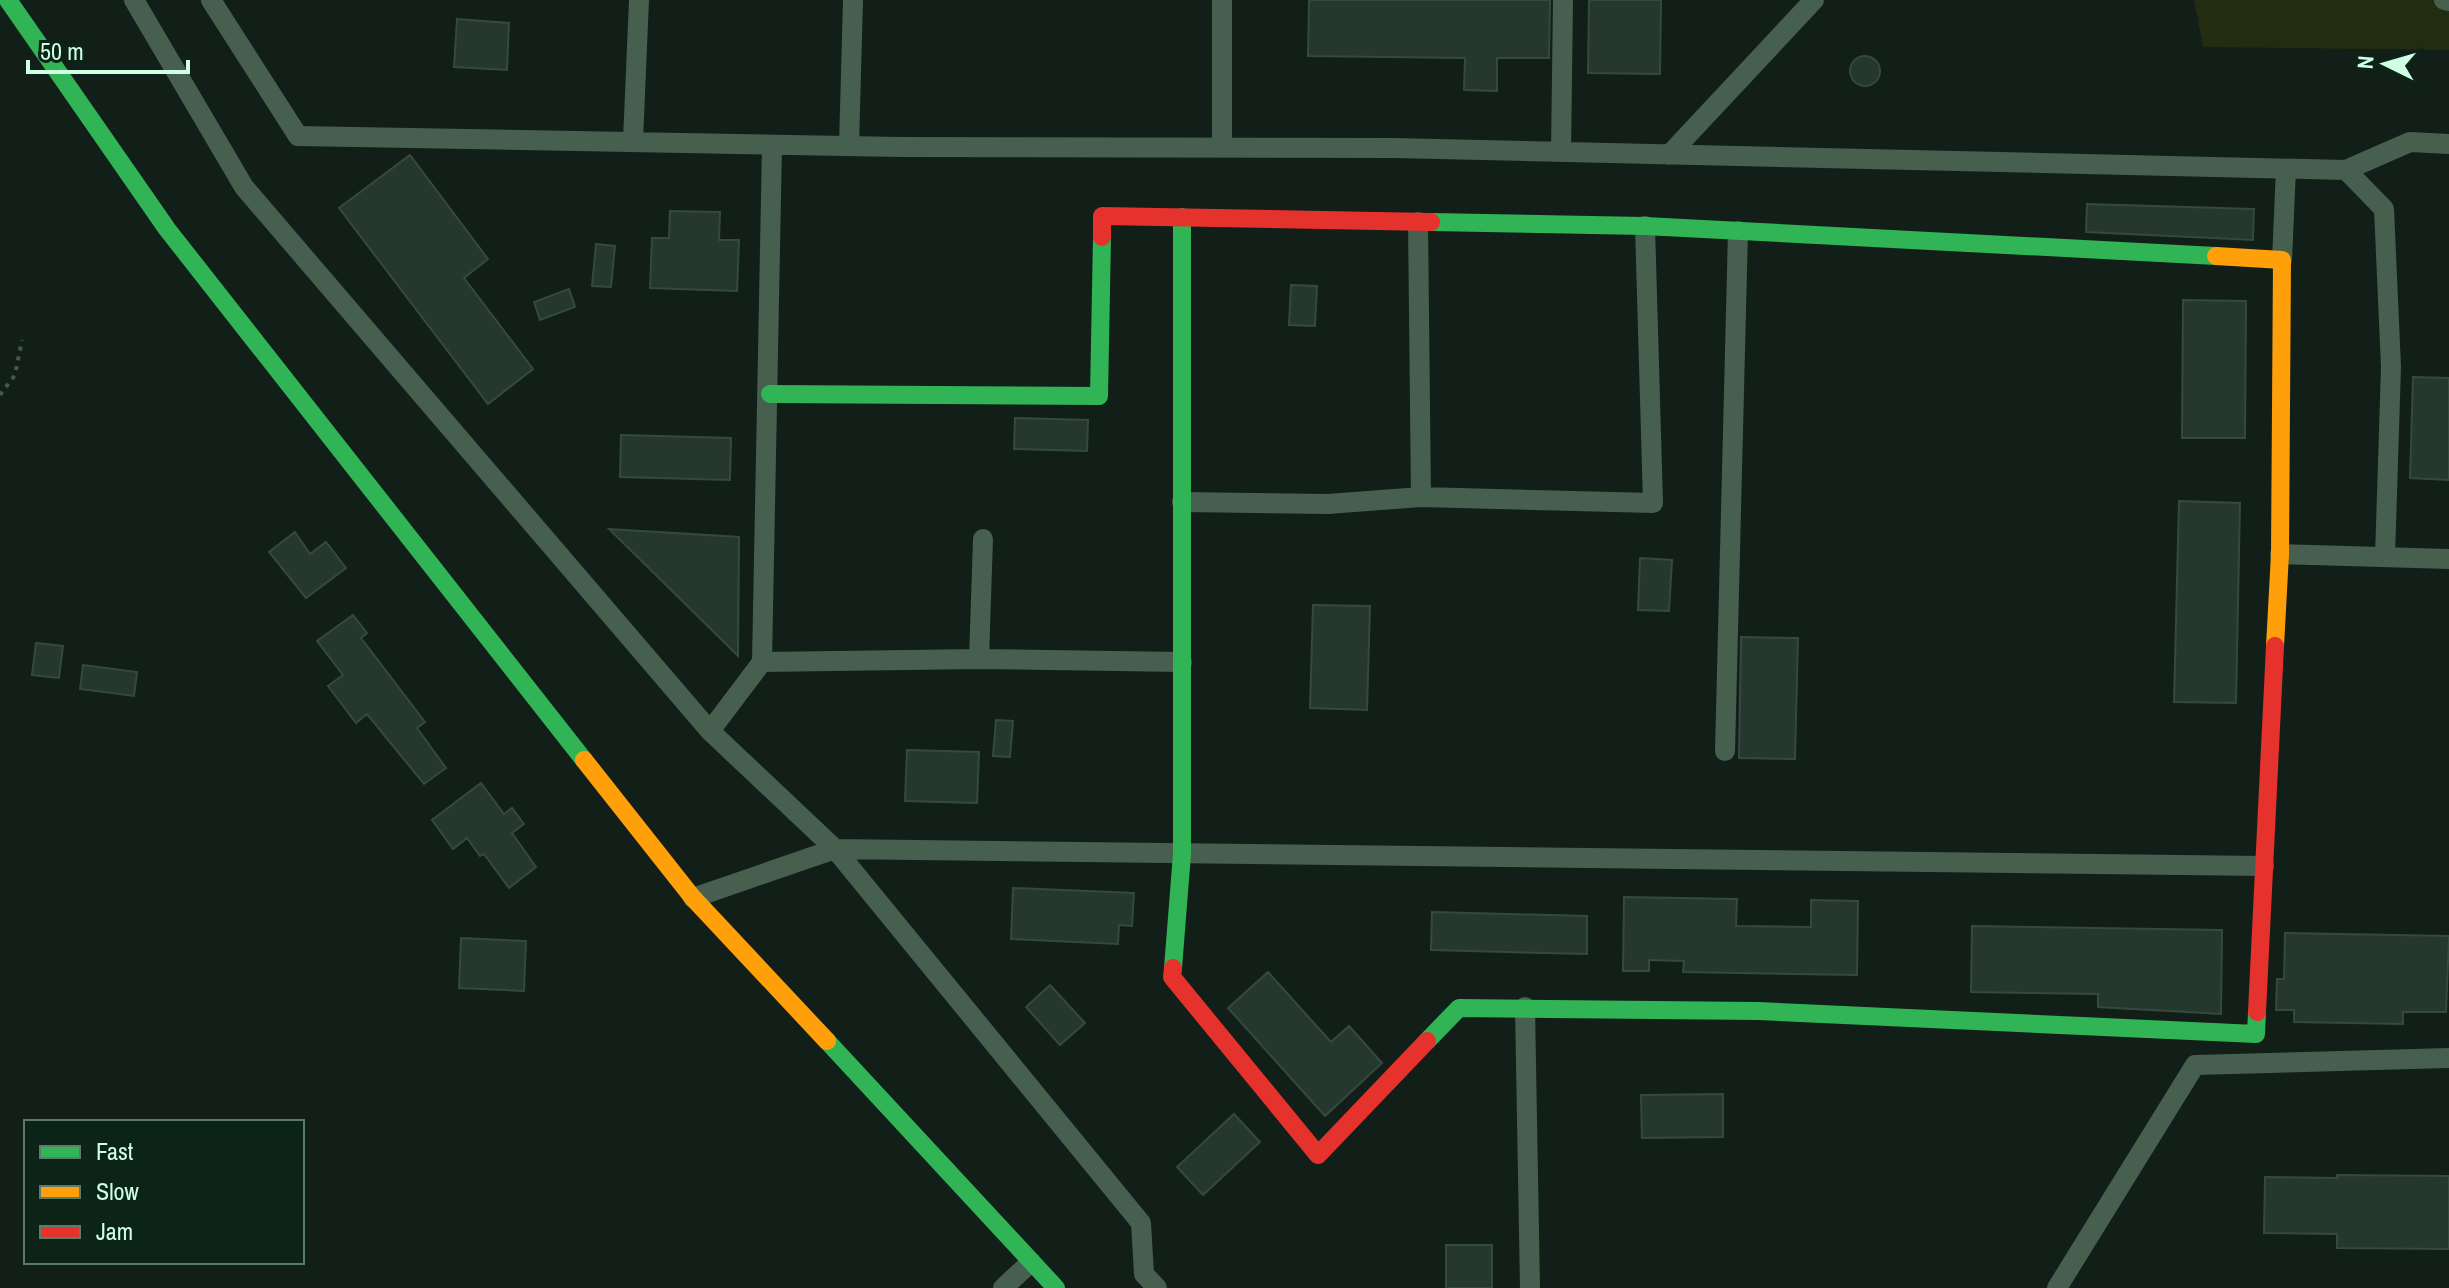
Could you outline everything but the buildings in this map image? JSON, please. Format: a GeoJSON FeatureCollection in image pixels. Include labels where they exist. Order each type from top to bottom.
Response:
{"type":"FeatureCollection","features":[{"type":"Feature","properties":{"kind":"street"},"geometry":{"type":"LineString","coordinates":[[8,0],[167,229],[693,898],[1056,1288]]}},
{"type":"Feature","properties":{"kind":"street"},"geometry":{"type":"LineString","coordinates":[[134,0],[244,187],[710,731],[835,849],[1141,1223],[1144,1274],[1157,1288]]}},
{"type":"Feature","properties":{"kind":"street"},"geometry":{"type":"LineString","coordinates":[[211,0],[298,136],[849,146],[1222,146],[2346,170],[2410,142],[2449,144]]}},
{"type":"Feature","properties":{"kind":"street"},"geometry":{"type":"LineString","coordinates":[[633,141],[639,0]]}},
{"type":"Feature","properties":{"kind":"street"},"geometry":{"type":"LineString","coordinates":[[849,146],[853,0]]}},
{"type":"Feature","properties":{"kind":"street"},"geometry":{"type":"LineString","coordinates":[[1222,0],[1222,146]]}},
{"type":"Feature","properties":{"kind":"street"},"geometry":{"type":"LineString","coordinates":[[1561,152],[1563,0]]}},
{"type":"Feature","properties":{"kind":"street"},"geometry":{"type":"LineString","coordinates":[[1669,155],[1814,0]]}},
{"type":"Feature","properties":{"kind":"street"},"geometry":{"type":"LineString","coordinates":[[710,731],[762,662],[770,394],[772,145]]}},
{"type":"Feature","properties":{"kind":"street"},"geometry":{"type":"LineString","coordinates":[[1182,217],[1182,854],[1172,977],[1318,1155],[1459,1008],[1621,1006],[1962,1018],[2256,1034],[2280,554],[2282,260],[2286,169]]}},
{"type":"Feature","properties":{"kind":"street"},"geometry":{"type":"LineString","coordinates":[[2346,170],[2384,209],[2391,367],[2385,557]]}},
{"type":"Feature","properties":{"kind":"street"},"geometry":{"type":"LineString","coordinates":[[770,394],[1099,396],[1102,216],[1645,226],[2282,260]]}},
{"type":"Feature","properties":{"kind":"street"},"geometry":{"type":"LineString","coordinates":[[1418,222],[1421,497]]}},
{"type":"Feature","properties":{"kind":"street"},"geometry":{"type":"LineString","coordinates":[[1182,502],[1328,504],[1421,497],[1653,503],[1645,226]]}},
{"type":"Feature","properties":{"kind":"street"},"geometry":{"type":"LineString","coordinates":[[1725,751],[1738,231]]}},
{"type":"Feature","properties":{"kind":"street"},"geometry":{"type":"LineString","coordinates":[[979,659],[983,539]]}},
{"type":"Feature","properties":{"kind":"street"},"geometry":{"type":"LineString","coordinates":[[2280,554],[2449,559]]}},
{"type":"Feature","properties":{"kind":"street"},"geometry":{"type":"LineString","coordinates":[[762,662],[979,659],[1182,662]]}},
{"type":"Feature","properties":{"kind":"street"},"geometry":{"type":"LineString","coordinates":[[693,898],[835,849],[2264,866]]}},
{"type":"Feature","properties":{"kind":"street"},"geometry":{"type":"LineString","coordinates":[[1525,1007],[1530,1288]]}},
{"type":"Feature","properties":{"kind":"street"},"geometry":{"type":"LineString","coordinates":[[2057,1288],[2195,1065],[2449,1058]]}},
{"type":"Feature","properties":{"kind":"street"},"geometry":{"type":"LineString","coordinates":[[1003,1288],[1031,1262]]}},
{"type":"Feature","properties":{"kind":"path"},"geometry":{"type":"LineString","coordinates":[[0,395],[15,375],[22,340]]}},
{"type":"Feature","properties":{"kind":"green space"},"geometry":{"type":"Polygon","coordinates":[[[2194,0],[2449,0],[2449,50],[2203,47],[2194,0]]]}},
{"type":"Feature","properties":{"kind":"traffic: fast"},"geometry":{"type":"LineString","coordinates":[[8,0],[167,229],[584,760]]}},
{"type":"Feature","properties":{"kind":"traffic: fast"},"geometry":{"type":"LineString","coordinates":[[1173,968],[1182,854],[1182,217]]}},
{"type":"Feature","properties":{"kind":"traffic: fast"},"geometry":{"type":"LineString","coordinates":[[1431,222],[1645,226],[2216,256]]}},
{"type":"Feature","properties":{"kind":"traffic: fast"},"geometry":{"type":"LineString","coordinates":[[770,394],[1099,396],[1102,237]]}},
{"type":"Feature","properties":{"kind":"traffic: fast"},"geometry":{"type":"LineString","coordinates":[[1427,1041],[1459,1008],[1758,1011],[2256,1034],[2257,1012]]}},
{"type":"Feature","properties":{"kind":"traffic: fast"},"geometry":{"type":"LineString","coordinates":[[827,1041],[1056,1288]]}},
{"type":"Feature","properties":{"kind":"traffic: slow"},"geometry":{"type":"LineString","coordinates":[[2216,256],[2282,260],[2280,554],[2275,646]]}},
{"type":"Feature","properties":{"kind":"traffic: slow"},"geometry":{"type":"LineString","coordinates":[[584,760],[693,898],[827,1041]]}},
{"type":"Feature","properties":{"kind":"traffic: jam"},"geometry":{"type":"LineString","coordinates":[[1102,237],[1102,216],[1431,222]]}},
{"type":"Feature","properties":{"kind":"traffic: jam"},"geometry":{"type":"LineString","coordinates":[[2257,1012],[2275,646]]}},
{"type":"Feature","properties":{"kind":"traffic: jam"},"geometry":{"type":"LineString","coordinates":[[1173,968],[1172,977],[1318,1155],[1427,1041]]}}]}
